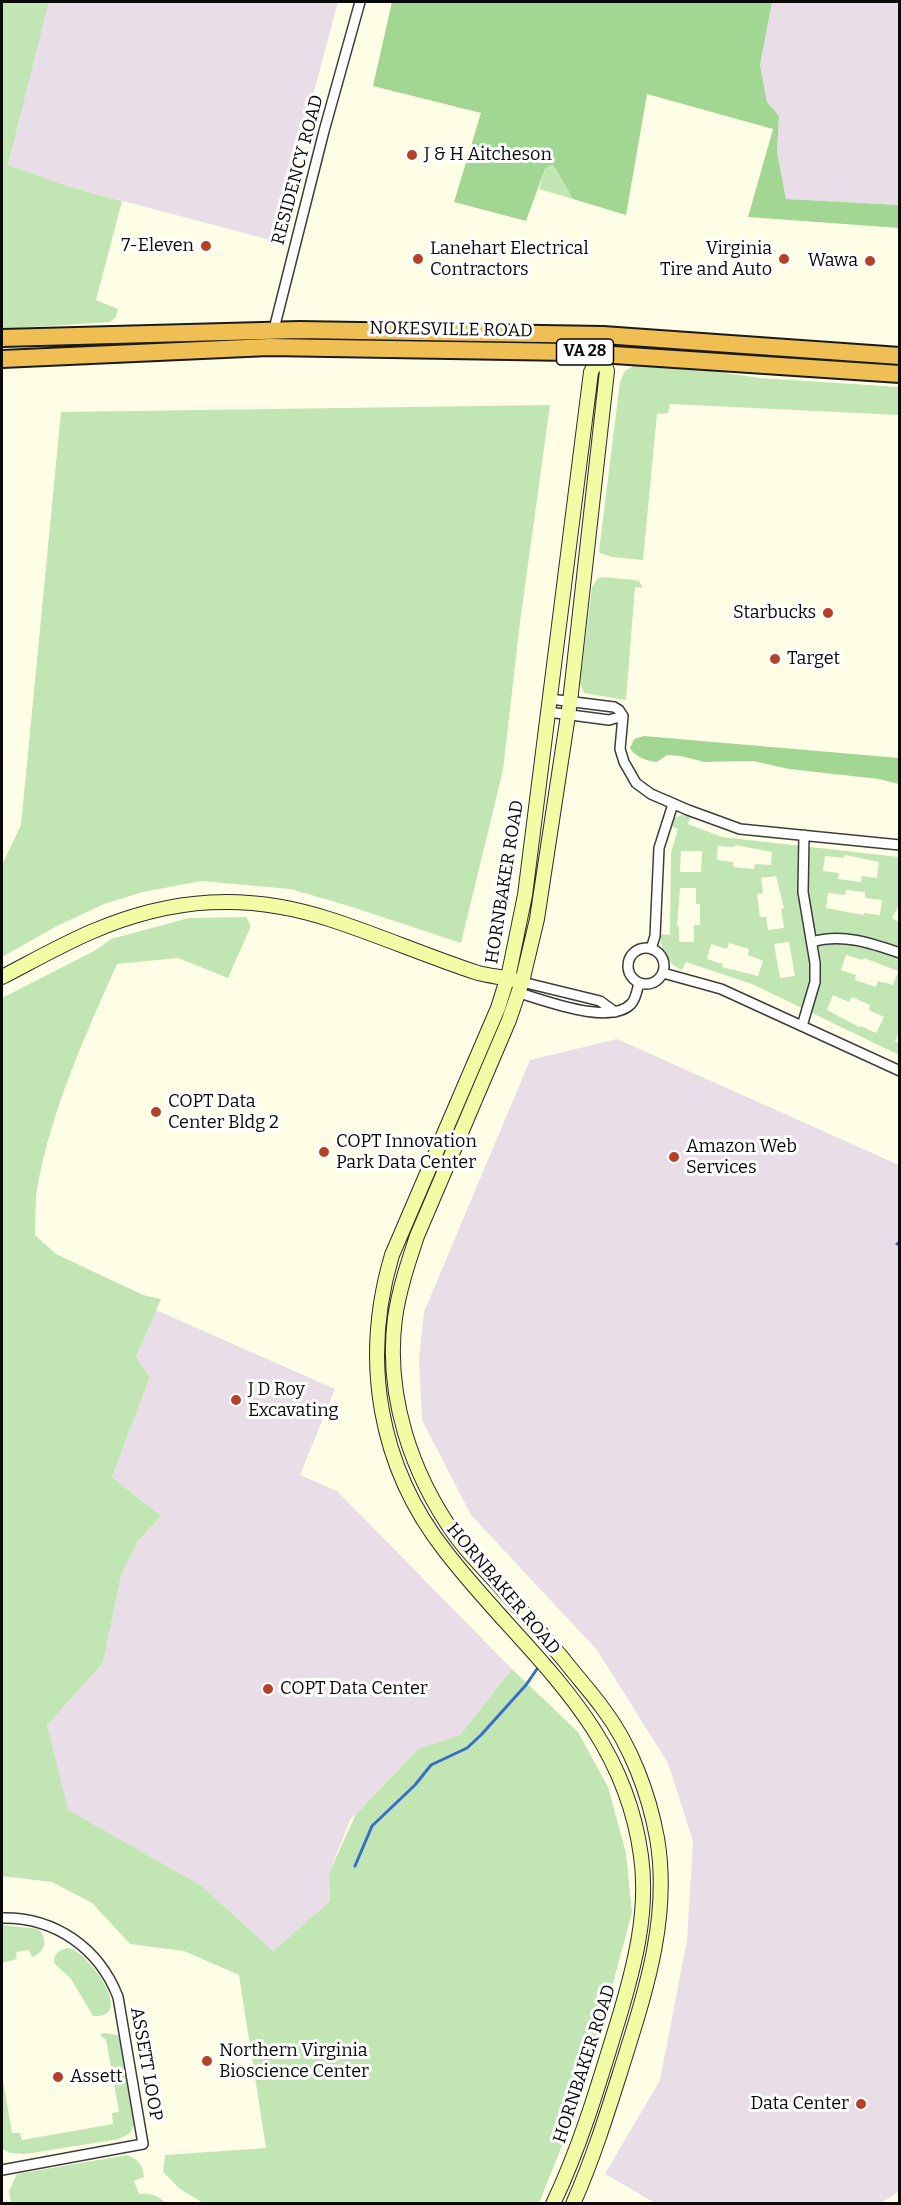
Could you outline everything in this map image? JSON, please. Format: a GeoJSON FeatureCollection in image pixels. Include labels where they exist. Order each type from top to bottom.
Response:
{"type":"FeatureCollection","features":[{"type":"Feature","properties":{"kind":"highway","name":"NOKESVILLE ROAD"},"geometry":{"type":"LineString","coordinates":[[2,338],[271,339],[603,335],[900,356]]}},
{"type":"Feature","properties":{"kind":"highway","name":"NOKESVILLE ROAD"},"geometry":{"type":"LineString","coordinates":[[2,358],[271,339],[601,353],[900,374]]}},
{"type":"Feature","properties":{"kind":"main road","name":"HORNBAKER ROAD"},"geometry":{"type":"LineString","coordinates":[[553,2204],[587,2120],[626,1999],[641,1928],[641,1855],[633,1816],[622,1784],[601,1738],[580,1707],[446,1553],[414,1504],[398,1468],[381,1409],[377,1384],[376,1337],[384,1283],[392,1254],[506,983],[525,895],[591,372],[601,353],[603,335]]}},
{"type":"Feature","properties":{"kind":"main road","name":"HORNBAKER ROAD"},"geometry":{"type":"LineString","coordinates":[[573,2204],[605,2120],[656,1950],[662,1888],[660,1857],[652,1817],[641,1780],[620,1734],[605,1711],[455,1535],[425,1485],[413,1460],[397,1399],[394,1366],[395,1319],[405,1272],[417,1236],[520,988],[537,919],[570,708],[606,388],[607,371],[601,353]]}},
{"type":"Feature","properties":{"kind":"main road"},"geometry":{"type":"LineString","coordinates":[[2,977],[90,932],[113,923],[155,910],[207,901],[236,901],[290,908],[374,934],[520,988]]}},
{"type":"Feature","properties":{"kind":"main road"},"geometry":{"type":"LineString","coordinates":[[482,1595],[497,1584]]}},
{"type":"Feature","properties":{"kind":"street","name":"RESIDENCY ROAD"},"geometry":{"type":"LineString","coordinates":[[271,339],[324,131],[360,2]]}},
{"type":"Feature","properties":{"kind":"street"},"geometry":{"type":"LineString","coordinates":[[549,706],[570,708],[609,720],[623,716],[620,749],[630,774],[636,783],[651,794],[673,804],[740,829],[900,845]]}},
{"type":"Feature","properties":{"kind":"street"},"geometry":{"type":"LineString","coordinates":[[651,949],[655,936],[659,848],[673,804]]}},
{"type":"Feature","properties":{"kind":"street"},"geometry":{"type":"LineString","coordinates":[[802,1026],[815,982],[812,942],[803,891],[804,835]]}},
{"type":"Feature","properties":{"kind":"street"},"geometry":{"type":"LineString","coordinates":[[812,942],[835,938],[872,943],[900,953]]}},
{"type":"Feature","properties":{"kind":"street"},"geometry":{"type":"LineString","coordinates":[[651,949],[662,956],[665,967],[663,973],[656,982],[639,983],[628,970],[629,959],[636,951],[651,949]]}},
{"type":"Feature","properties":{"kind":"street"},"geometry":{"type":"LineString","coordinates":[[663,973],[721,989],[900,1071]]}},
{"type":"Feature","properties":{"kind":"street"},"geometry":{"type":"LineString","coordinates":[[520,988],[600,1001],[615,1012],[629,1007],[639,983]]}},
{"type":"Feature","properties":{"kind":"street","name":"ASSETT LOOP"},"geometry":{"type":"LineString","coordinates":[[2,1918],[37,1922],[64,1933],[84,1947],[101,1964],[111,1979],[118,1997],[143,2144],[2,2170]]}},
{"type":"Feature","properties":{"kind":"shaded area"},"geometry":{"type":"Polygon","coordinates":[[[49,2],[338,2],[274,241],[70,187],[8,165],[49,2]]]}},
{"type":"Feature","properties":{"kind":"shaded area"},"geometry":{"type":"Polygon","coordinates":[[[772,2],[899,2],[899,205],[786,199],[777,152],[779,116],[767,102],[760,65],[772,2]]]}},
{"type":"Feature","properties":{"kind":"shaded area"},"geometry":{"type":"Polygon","coordinates":[[[617,1039],[899,1165],[900,2191],[881,2203],[655,2203],[605,2174],[660,2080],[687,1940],[693,1841],[668,1763],[597,1650],[471,1515],[422,1420],[419,1359],[424,1312],[530,1060],[617,1039]]]}},
{"type":"Feature","properties":{"kind":"shaded area"},"geometry":{"type":"Polygon","coordinates":[[[156,1310],[335,1389],[300,1475],[337,1491],[512,1669],[460,1735],[418,1749],[350,1820],[329,1873],[330,1901],[273,1951],[202,1886],[67,1810],[47,1725],[103,1663],[121,1576],[138,1541],[161,1516],[112,1477],[150,1377],[136,1357],[156,1310]]]}},
{"type":"Feature","properties":{"kind":"green space"},"geometry":{"type":"Polygon","coordinates":[[[2,2],[49,2],[8,165],[70,187],[122,201],[96,300],[118,309],[116,317],[110,322],[2,329],[2,2]]]}},
{"type":"Feature","properties":{"kind":"green space"},"geometry":{"type":"Polygon","coordinates":[[[392,2],[772,2],[760,65],[767,102],[779,116],[777,152],[786,199],[899,205],[899,228],[748,217],[773,129],[647,94],[626,215],[573,199],[554,166],[550,165],[545,169],[526,221],[454,202],[481,113],[373,86],[392,2]]]}},
{"type":"Feature","properties":{"kind":"green space"},"geometry":{"type":"Polygon","coordinates":[[[550,165],[554,166],[573,199],[539,189],[545,169],[550,165]]]}},
{"type":"Feature","properties":{"kind":"green space"},"geometry":{"type":"Polygon","coordinates":[[[635,365],[676,366],[760,378],[899,387],[899,415],[670,404],[668,413],[657,414],[643,560],[612,557],[599,551],[620,382],[625,371],[635,365]]]}},
{"type":"Feature","properties":{"kind":"green space"},"geometry":{"type":"Polygon","coordinates":[[[550,405],[520,622],[503,770],[461,943],[290,889],[201,881],[143,892],[104,904],[57,926],[2,957],[2,865],[21,825],[61,412],[550,405]]]}},
{"type":"Feature","properties":{"kind":"green space"},"geometry":{"type":"Polygon","coordinates":[[[598,578],[639,581],[643,588],[635,587],[626,700],[584,693],[580,683],[592,587],[598,578]]]}},
{"type":"Feature","properties":{"kind":"green space"},"geometry":{"type":"Polygon","coordinates":[[[644,736],[899,758],[899,784],[879,779],[789,769],[753,761],[704,762],[667,755],[657,762],[645,760],[630,748],[634,739],[644,736]]]}},
{"type":"Feature","properties":{"kind":"green space"},"geometry":{"type":"Polygon","coordinates":[[[684,814],[691,816],[688,824],[722,837],[899,857],[899,905],[892,918],[899,922],[900,1031],[895,1041],[899,1044],[899,1055],[752,984],[686,962],[682,970],[669,960],[661,945],[660,934],[670,935],[671,853],[678,829],[671,826],[674,818],[684,814]],[[735,845],[734,847],[718,846],[717,860],[733,862],[733,867],[754,869],[755,864],[771,865],[772,852],[735,845]],[[681,851],[680,872],[701,872],[702,851],[681,851]],[[845,855],[844,858],[825,856],[823,871],[839,873],[838,879],[861,882],[862,876],[877,878],[879,862],[845,855]],[[776,876],[761,878],[763,893],[757,894],[760,917],[766,917],[768,930],[784,928],[781,909],[784,908],[776,876]],[[680,888],[677,926],[679,927],[679,942],[694,942],[694,925],[700,925],[700,904],[696,904],[696,888],[680,888]],[[846,890],[845,895],[828,893],[826,908],[863,915],[864,913],[880,915],[882,900],[865,898],[865,892],[846,890]],[[789,942],[774,944],[780,978],[795,976],[789,942]],[[729,943],[727,949],[711,944],[707,959],[723,964],[722,967],[758,976],[763,961],[748,955],[749,949],[729,943]],[[846,955],[841,970],[856,975],[855,980],[876,987],[878,981],[893,985],[898,971],[864,958],[862,960],[846,955]],[[833,995],[827,1010],[876,1033],[884,1017],[869,1010],[870,1005],[852,997],[849,1002],[833,995]]]}},
{"type":"Feature","properties":{"kind":"green space"},"geometry":{"type":"Polygon","coordinates":[[[246,917],[251,926],[228,978],[178,958],[117,964],[70,1074],[43,1160],[36,1195],[35,1235],[56,1254],[143,1295],[161,1299],[136,1357],[150,1377],[112,1477],[161,1516],[138,1541],[121,1576],[103,1663],[47,1725],[68,1810],[202,1886],[273,1951],[330,1901],[329,1873],[356,1814],[418,1749],[460,1735],[512,1669],[578,1732],[608,1787],[626,1853],[632,1912],[597,2044],[574,2116],[539,2203],[203,2203],[179,2188],[163,2172],[165,2155],[266,2148],[239,1975],[184,1951],[130,1944],[92,1903],[52,1882],[2,1876],[2,998],[96,950],[111,939],[189,918],[246,917]]]}},
{"type":"Feature","properties":{"kind":"green space"},"geometry":{"type":"Polygon","coordinates":[[[2,1925],[38,1929],[44,1937],[43,1949],[32,1957],[29,1950],[16,1952],[17,1959],[2,1963],[2,1925]]]}},
{"type":"Feature","properties":{"kind":"green space"},"geometry":{"type":"Polygon","coordinates":[[[69,1948],[78,1952],[87,1961],[105,1985],[111,2007],[105,2014],[93,2016],[71,1979],[54,1963],[58,1952],[69,1948]]]}},
{"type":"Feature","properties":{"kind":"green space"},"geometry":{"type":"Polygon","coordinates":[[[104,2033],[117,2035],[122,2041],[135,2123],[130,2133],[119,2139],[25,2154],[10,2153],[3,2149],[2,2075],[12,2133],[20,2133],[22,2140],[113,2124],[112,2113],[119,2112],[106,2039],[101,2037],[104,2033]]]}},
{"type":"Feature","properties":{"kind":"green space"},"geometry":{"type":"Polygon","coordinates":[[[127,2155],[134,2158],[142,2169],[144,2177],[134,2181],[139,2194],[154,2195],[166,2203],[11,2203],[9,2191],[17,2174],[127,2155]]]}},
{"type":"Feature","properties":{"kind":"waterway"},"geometry":{"type":"LineString","coordinates":[[355,1866],[372,1826],[415,1785],[431,1765],[467,1748],[481,1735],[526,1685],[537,1669]]}},
{"type":"Feature","properties":{"kind":"place","name":"J & H Aitcheson"},"geometry":{"type":"Point","coordinates":[412,155]}},
{"type":"Feature","properties":{"kind":"place","name":"7-Eleven"},"geometry":{"type":"Point","coordinates":[206,246]}},
{"type":"Feature","properties":{"kind":"place","name":"Lanehart Electrical Contractors"},"geometry":{"type":"Point","coordinates":[418,259]}},
{"type":"Feature","properties":{"kind":"place","name":"Virginia Tire and Auto"},"geometry":{"type":"Point","coordinates":[784,259]}},
{"type":"Feature","properties":{"kind":"place","name":"Wawa"},"geometry":{"type":"Point","coordinates":[870,261]}},
{"type":"Feature","properties":{"kind":"place","name":"Starbucks"},"geometry":{"type":"Point","coordinates":[828,613]}},
{"type":"Feature","properties":{"kind":"place","name":"Target"},"geometry":{"type":"Point","coordinates":[775,659]}},
{"type":"Feature","properties":{"kind":"place","name":"COPT Data Center Bldg 2"},"geometry":{"type":"Point","coordinates":[156,1112]}},
{"type":"Feature","properties":{"kind":"place","name":"COPT Innovation Park Data Center"},"geometry":{"type":"Point","coordinates":[324,1152]}},
{"type":"Feature","properties":{"kind":"place","name":"Amazon Web Services"},"geometry":{"type":"Point","coordinates":[674,1157]}},
{"type":"Feature","properties":{"kind":"place","name":"J D Roy Excavating"},"geometry":{"type":"Point","coordinates":[236,1400]}},
{"type":"Feature","properties":{"kind":"place","name":"COPT Data Center"},"geometry":{"type":"Point","coordinates":[268,1689]}},
{"type":"Feature","properties":{"kind":"place","name":"Northern Virginia Bioscience Center"},"geometry":{"type":"Point","coordinates":[207,2061]}},
{"type":"Feature","properties":{"kind":"place","name":"Assett"},"geometry":{"type":"Point","coordinates":[58,2077]}},
{"type":"Feature","properties":{"kind":"place","name":"Data Center"},"geometry":{"type":"Point","coordinates":[861,2104]}}]}
